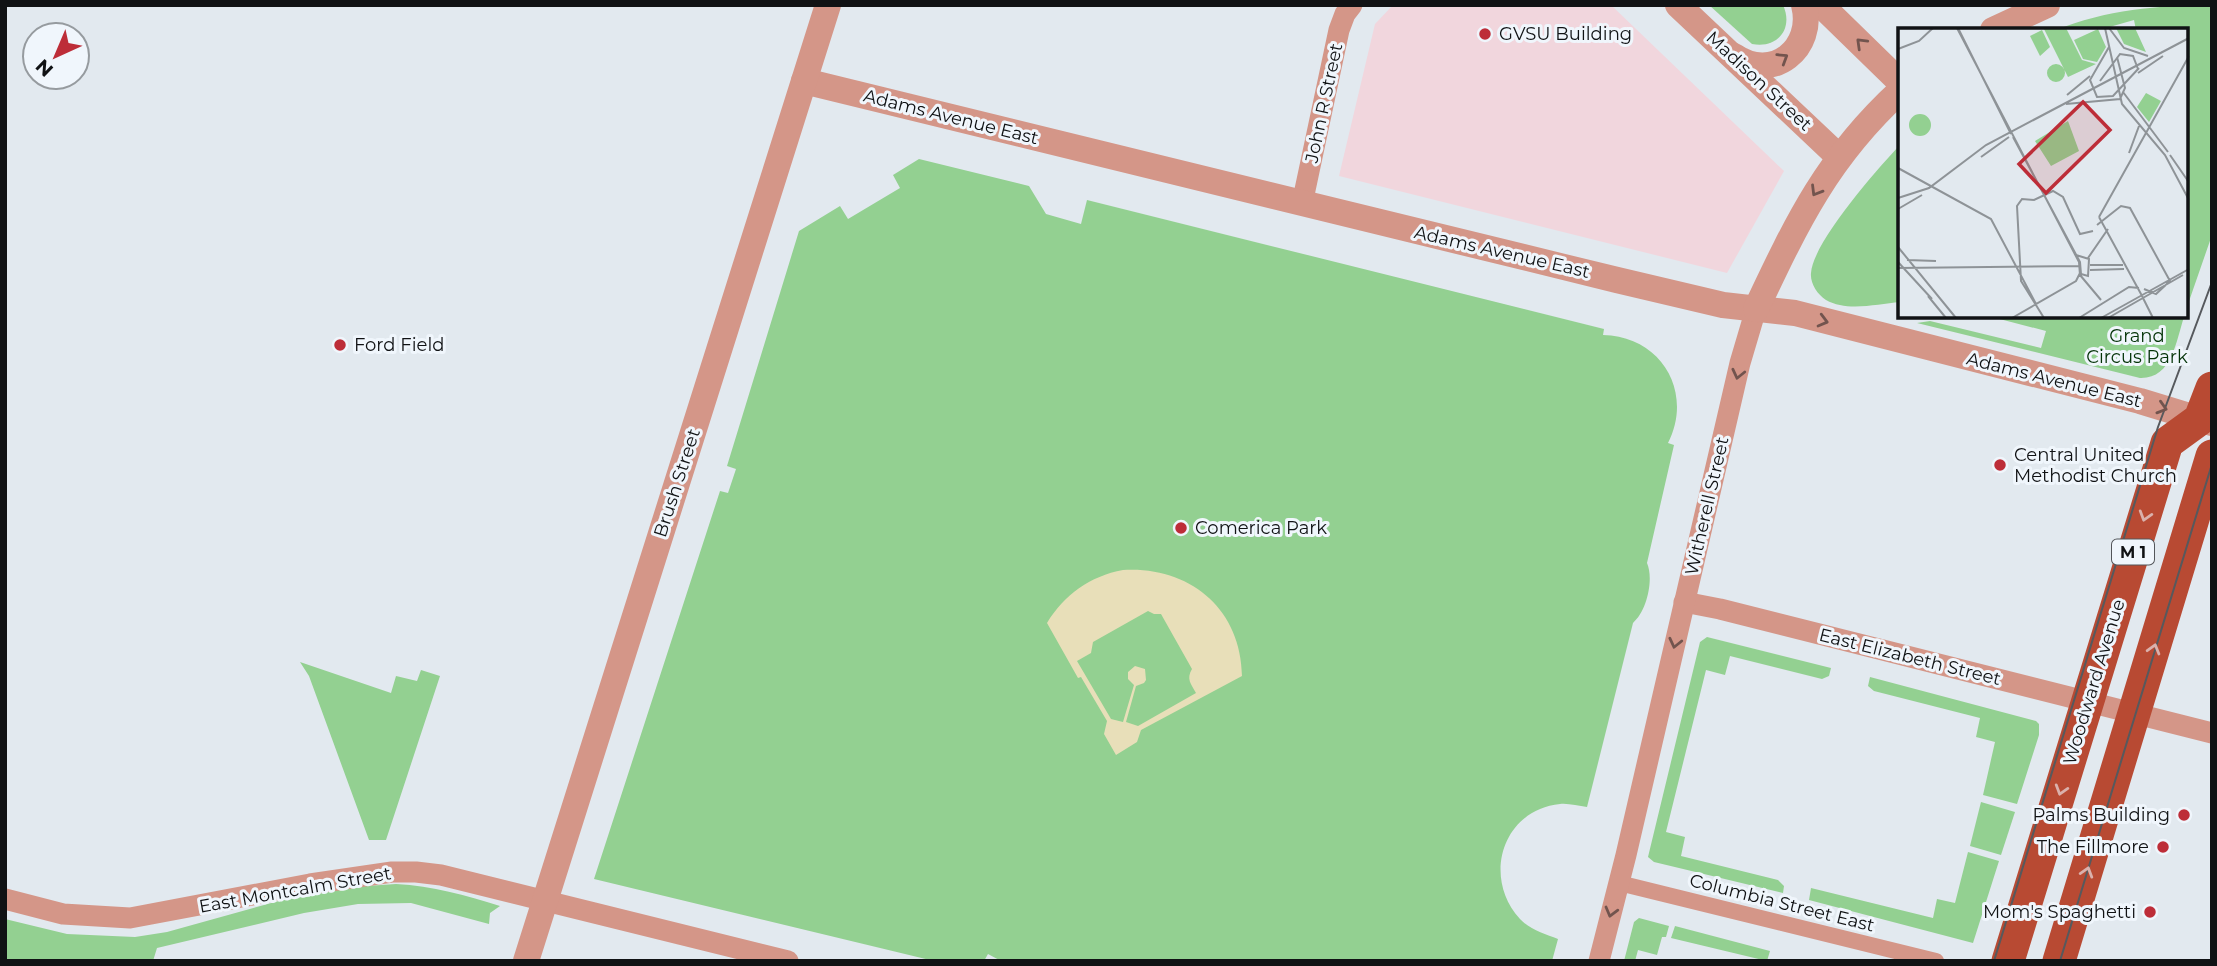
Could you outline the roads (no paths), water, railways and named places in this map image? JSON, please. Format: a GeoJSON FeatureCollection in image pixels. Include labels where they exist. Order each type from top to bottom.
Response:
{"type":"FeatureCollection","features":[{"type":"Feature","properties":{"kind":"main road"},"geometry":{"type":"LineString","coordinates":[[2206,421],[2212,388]]}},
{"type":"Feature","properties":{"kind":"main road","name":"M 1"},"geometry":{"type":"LineString","coordinates":[[2059,961],[2212,453],[2206,421]]}},
{"type":"Feature","properties":{"kind":"main road","name":"Woodward Avenue"},"geometry":{"type":"LineString","coordinates":[[2008,961],[2167,443],[2206,421]]}},
{"type":"Feature","properties":{"kind":"street","name":"Brush Street"},"geometry":{"type":"LineString","coordinates":[[526,961],[828,5]]}},
{"type":"Feature","properties":{"kind":"street","name":"John R Street"},"geometry":{"type":"LineString","coordinates":[[1302,204],[1339,30],[1352,5]]}},
{"type":"Feature","properties":{"kind":"street","name":"Madison Street"},"geometry":{"type":"LineString","coordinates":[[1678,5],[1839,157]]}},
{"type":"Feature","properties":{"kind":"street"},"geometry":{"type":"LineString","coordinates":[[1727,51],[1743,62],[1756,65],[1769,66],[1783,60],[1795,50],[1804,35],[1807,17],[1804,5]]}},
{"type":"Feature","properties":{"kind":"street"},"geometry":{"type":"LineString","coordinates":[[1821,5],[1898,80]]}},
{"type":"Feature","properties":{"kind":"street"},"geometry":{"type":"LineString","coordinates":[[1997,28],[2047,5]]}},
{"type":"Feature","properties":{"kind":"street","name":"Adams Avenue East"},"geometry":{"type":"LineString","coordinates":[[804,81],[1709,302],[1795,313],[2140,401],[2206,421]]}},
{"type":"Feature","properties":{"kind":"street","name":"Witherell Street"},"geometry":{"type":"LineString","coordinates":[[1599,961],[1740,363],[1756,309],[1817,189],[1872,117],[1898,93]]}},
{"type":"Feature","properties":{"kind":"street","name":"East Elizabeth Street"},"geometry":{"type":"LineString","coordinates":[[1684,603],[1720,609],[2212,733]]}},
{"type":"Feature","properties":{"kind":"street","name":"East Montcalm Street"},"geometry":{"type":"LineString","coordinates":[[5,899],[63,914],[130,918],[310,884],[392,872],[416,872],[441,875],[788,961]]}},
{"type":"Feature","properties":{"kind":"street","name":"Columbia Street East"},"geometry":{"type":"LineString","coordinates":[[1619,883],[1936,961]]}},
{"type":"Feature","properties":{"kind":"tram line"},"geometry":{"type":"LineString","coordinates":[[1994,961],[2158,427],[2212,282]]}},
{"type":"Feature","properties":{"kind":"tram line"},"geometry":{"type":"LineString","coordinates":[[2060,961],[2212,464]]}},
{"type":"Feature","properties":{"kind":"place","name":"GVSU Building"},"geometry":{"type":"Point","coordinates":[1485,34]}},
{"type":"Feature","properties":{"kind":"place","name":"Ford Field"},"geometry":{"type":"Point","coordinates":[340,345]}},
{"type":"Feature","properties":{"kind":"place","name":"Central United Methodist Church"},"geometry":{"type":"Point","coordinates":[2000,465]}},
{"type":"Feature","properties":{"kind":"place","name":"Comerica Park"},"geometry":{"type":"Point","coordinates":[1181,528]}},
{"type":"Feature","properties":{"kind":"place","name":"Palms Building"},"geometry":{"type":"Point","coordinates":[2184,815]}},
{"type":"Feature","properties":{"kind":"place","name":"The Fillmore"},"geometry":{"type":"Point","coordinates":[2163,847]}},
{"type":"Feature","properties":{"kind":"place","name":"Mom's Spaghetti"},"geometry":{"type":"Point","coordinates":[2150,912]}},
{"type":"Feature","properties":{"kind":"park label","name":"Grand Circus Park"},"geometry":{"type":"Point","coordinates":[2137,346]}}]}
